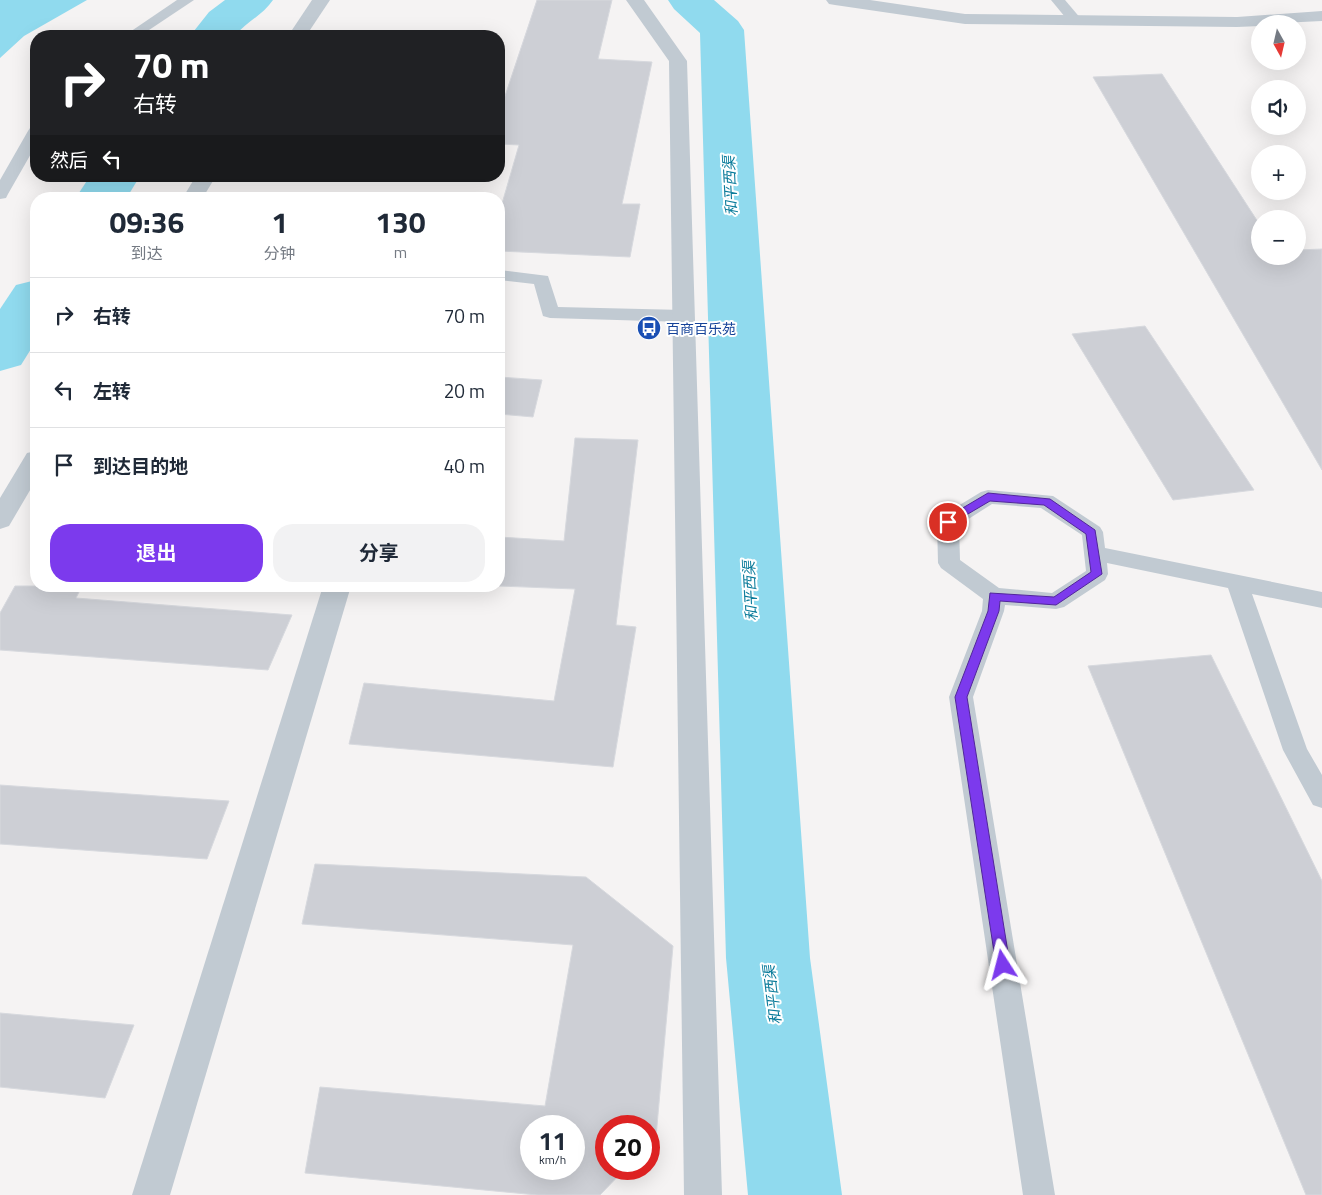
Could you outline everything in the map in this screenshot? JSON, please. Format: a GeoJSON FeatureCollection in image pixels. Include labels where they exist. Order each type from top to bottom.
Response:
{"type":"FeatureCollection","features":[{"type":"Feature","properties":{"kind":"street"},"geometry":{"type":"LineString","coordinates":[[301,30],[321,0]]}},
{"type":"Feature","properties":{"kind":"street"},"geometry":{"type":"LineString","coordinates":[[635,0],[678,61],[703,1195]]}},
{"type":"Feature","properties":{"kind":"street"},"geometry":{"type":"LineString","coordinates":[[835,0],[965,19],[1237,22],[1322,16]]}},
{"type":"Feature","properties":{"kind":"street"},"geometry":{"type":"LineString","coordinates":[[0,520],[30,469]]}},
{"type":"Feature","properties":{"kind":"street"},"geometry":{"type":"LineString","coordinates":[[151,1195],[335,592]]}},
{"type":"Feature","properties":{"kind":"lane"},"geometry":{"type":"LineString","coordinates":[[140,30],[187,0]]}},
{"type":"Feature","properties":{"kind":"lane"},"geometry":{"type":"LineString","coordinates":[[1058,0],[1075,20]]}},
{"type":"Feature","properties":{"kind":"lane"},"geometry":{"type":"LineString","coordinates":[[0,194],[30,142]]}},
{"type":"Feature","properties":{"kind":"lane"},"geometry":{"type":"LineString","coordinates":[[505,276],[542,280],[550,312],[684,316]]}},
{"type":"Feature","properties":{"kind":"lane"},"geometry":{"type":"LineString","coordinates":[[988,497],[1046,501],[1092,532],[1097,574],[1056,601],[994,596],[949,563],[948,522],[988,497]]}},
{"type":"Feature","properties":{"kind":"lane"},"geometry":{"type":"LineString","coordinates":[[1094,553],[1322,600]]}},
{"type":"Feature","properties":{"kind":"lane"},"geometry":{"type":"LineString","coordinates":[[1237,584],[1295,750],[1322,798]]}},
{"type":"Feature","properties":{"kind":"lane"},"geometry":{"type":"LineString","coordinates":[[994,596],[994,611],[961,697],[1039,1195]]}},
{"type":"Feature","properties":{"kind":"water"},"geometry":{"type":"Polygon","coordinates":[[[0,0],[87,0],[34,30],[30,30],[30,33],[0,58],[0,0]]]}},
{"type":"Feature","properties":{"kind":"building"},"geometry":{"type":"Polygon","coordinates":[[[537,0],[612,0],[598,59],[652,62],[622,204],[640,204],[630,257],[505,251],[505,193],[519,145],[505,144],[505,96],[537,0]]]}},
{"type":"Feature","properties":{"kind":"building"},"geometry":{"type":"Polygon","coordinates":[[[1162,74],[1251,211],[1251,265],[1306,265],[1306,250],[1322,249],[1322,470],[1093,77],[1162,74]]]}},
{"type":"Feature","properties":{"kind":"building"},"geometry":{"type":"Polygon","coordinates":[[[1145,326],[1254,490],[1173,500],[1072,334],[1145,326]]]}},
{"type":"Feature","properties":{"kind":"building"},"geometry":{"type":"Polygon","coordinates":[[[505,377],[542,380],[533,417],[505,415],[505,377]]]}},
{"type":"Feature","properties":{"kind":"building"},"geometry":{"type":"Polygon","coordinates":[[[575,438],[638,440],[616,625],[636,627],[613,767],[349,744],[364,683],[554,701],[575,589],[505,586],[505,537],[564,541],[575,438]]]}},
{"type":"Feature","properties":{"kind":"building"},"geometry":{"type":"Polygon","coordinates":[[[15,586],[30,586],[30,592],[79,592],[76,598],[292,615],[268,670],[0,650],[0,613],[15,586]]]}},
{"type":"Feature","properties":{"kind":"building"},"geometry":{"type":"Polygon","coordinates":[[[1211,655],[1322,881],[1322,1195],[1306,1195],[1088,666],[1211,655]]]}},
{"type":"Feature","properties":{"kind":"building"},"geometry":{"type":"Polygon","coordinates":[[[0,785],[229,801],[207,859],[0,844],[0,785]]]}},
{"type":"Feature","properties":{"kind":"building"},"geometry":{"type":"Polygon","coordinates":[[[315,864],[586,877],[673,946],[658,1115],[595,1115],[595,1180],[614,1180],[600,1195],[537,1195],[305,1173],[320,1087],[545,1106],[573,945],[302,924],[315,864]]]}},
{"type":"Feature","properties":{"kind":"building"},"geometry":{"type":"Polygon","coordinates":[[[0,1013],[134,1025],[105,1098],[0,1087],[0,1013]]]}},
{"type":"Feature","properties":{"kind":"waterway"},"geometry":{"type":"LineString","coordinates":[[217,30],[224,21],[252,0]]}},
{"type":"Feature","properties":{"kind":"waterway","name":"和平西渠"},"geometry":{"type":"LineString","coordinates":[[689,0],[722,30],[768,958],[795,1195]]}},
{"type":"Feature","properties":{"kind":"waterway"},"geometry":{"type":"LineString","coordinates":[[105,192],[111,182]]}},
{"type":"Feature","properties":{"kind":"waterway"},"geometry":{"type":"LineString","coordinates":[[0,353],[30,306]]}},
{"type":"Feature","properties":{"kind":"place","name":"百商百乐苑"},"geometry":{"type":"Point","coordinates":[649,328]}},
{"type":"Feature","properties":{"kind":"route"},"geometry":{"type":"LineString","coordinates":[[948,522],[988,497],[1046,501],[1092,532],[1097,574],[1056,601],[994,596],[994,611],[961,697],[1003,965]]}}]}
